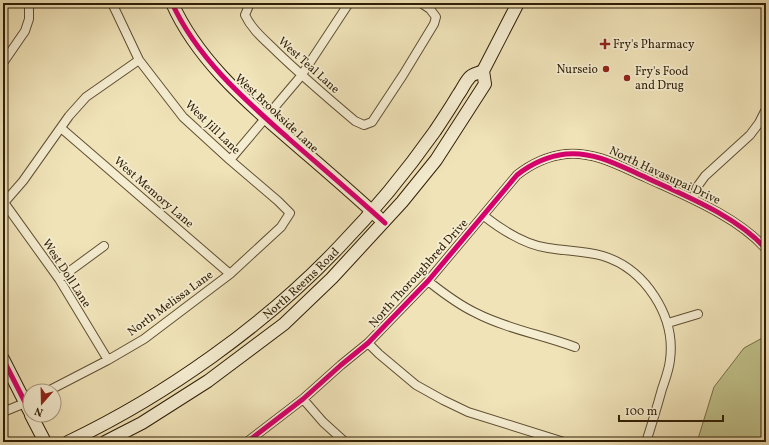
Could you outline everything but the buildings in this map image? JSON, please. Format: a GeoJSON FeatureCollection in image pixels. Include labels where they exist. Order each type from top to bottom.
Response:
{"type":"FeatureCollection","features":[{"type":"Feature","properties":{"kind":"main road","name":"West Brookside Lane"},"geometry":{"type":"LineString","coordinates":[[172,3],[192,39],[212,65],[239,94],[384,223]]}},
{"type":"Feature","properties":{"kind":"main road","name":"North Reems Road"},"geometry":{"type":"LineString","coordinates":[[105,442],[142,423],[208,381],[284,324],[332,278],[384,223],[436,160],[471,107],[485,84],[483,71],[518,3]]}},
{"type":"Feature","properties":{"kind":"main road","name":"North Reems Road"},"geometry":{"type":"LineString","coordinates":[[68,442],[91,431],[164,389],[224,348],[277,306],[339,248],[372,212],[430,138],[470,76],[483,71]]}},
{"type":"Feature","properties":{"kind":"main road"},"geometry":{"type":"LineString","coordinates":[[3,359],[22,395]]}},
{"type":"Feature","properties":{"kind":"main road"},"geometry":{"type":"LineString","coordinates":[[36,423],[45,442]]}},
{"type":"Feature","properties":{"kind":"street"},"geometry":{"type":"LineString","coordinates":[[3,62],[25,31],[29,19],[30,3]]}},
{"type":"Feature","properties":{"kind":"street","name":"West Jill Lane"},"geometry":{"type":"LineString","coordinates":[[112,3],[139,60],[183,117],[290,213]]}},
{"type":"Feature","properties":{"kind":"street","name":"West Teal Lane"},"geometry":{"type":"LineString","coordinates":[[250,3],[244,15],[258,34],[301,76],[355,121],[364,125],[372,122],[434,24],[436,17],[430,9],[421,3]]}},
{"type":"Feature","properties":{"kind":"street"},"geometry":{"type":"LineString","coordinates":[[230,160],[301,76],[349,3]]}},
{"type":"Feature","properties":{"kind":"street"},"geometry":{"type":"LineString","coordinates":[[3,202],[23,181],[69,116],[86,97],[139,60]]}},
{"type":"Feature","properties":{"kind":"street"},"geometry":{"type":"LineString","coordinates":[[692,199],[704,176],[750,135],[759,124],[766,109]]}},
{"type":"Feature","properties":{"kind":"street","name":"West Memory Lane"},"geometry":{"type":"LineString","coordinates":[[61,128],[230,274]]}},
{"type":"Feature","properties":{"kind":"street","name":"North Havasupai Drive"},"geometry":{"type":"LineString","coordinates":[[567,154],[590,155],[607,160],[692,199],[720,214],[764,244]]}},
{"type":"Feature","properties":{"kind":"street","name":"North Thoroughbred Drive"},"geometry":{"type":"LineString","coordinates":[[247,442],[303,399],[368,343],[428,281],[517,175],[530,166],[544,160],[567,154]]}},
{"type":"Feature","properties":{"kind":"street","name":"West Doll Lane"},"geometry":{"type":"LineString","coordinates":[[3,202],[58,279],[108,360]]}},
{"type":"Feature","properties":{"kind":"street","name":"North Melissa Lane"},"geometry":{"type":"LineString","coordinates":[[62,384],[144,339],[230,274],[281,227],[290,213]]}},
{"type":"Feature","properties":{"kind":"street"},"geometry":{"type":"LineString","coordinates":[[484,216],[503,230],[546,248],[603,256],[623,264],[636,274],[650,289],[668,323],[670,359],[646,442]]}},
{"type":"Feature","properties":{"kind":"street"},"geometry":{"type":"LineString","coordinates":[[58,279],[104,246]]}},
{"type":"Feature","properties":{"kind":"street"},"geometry":{"type":"LineString","coordinates":[[428,281],[449,298],[477,314],[511,327],[575,347]]}},
{"type":"Feature","properties":{"kind":"street"},"geometry":{"type":"LineString","coordinates":[[668,323],[698,314]]}},
{"type":"Feature","properties":{"kind":"street"},"geometry":{"type":"LineString","coordinates":[[368,343],[416,385],[443,400],[468,412],[564,442]]}},
{"type":"Feature","properties":{"kind":"street"},"geometry":{"type":"LineString","coordinates":[[303,399],[323,422],[345,442]]}},
{"type":"Feature","properties":{"kind":"street"},"geometry":{"type":"LineString","coordinates":[[3,412],[22,409]]}},
{"type":"Feature","properties":{"kind":"green space"},"geometry":{"type":"Polygon","coordinates":[[[766,336],[766,442],[697,442],[714,387],[744,348],[766,336]]]}},
{"type":"Feature","properties":{"kind":"cycle path"},"geometry":{"type":"LineString","coordinates":[[172,3],[194,42],[208,60],[239,93],[385,223]]}},
{"type":"Feature","properties":{"kind":"cycle path"},"geometry":{"type":"LineString","coordinates":[[247,442],[303,399],[368,343],[428,281],[517,175],[528,167],[546,159],[559,155],[577,154],[598,157],[618,165],[711,208],[741,227],[766,249]]}},
{"type":"Feature","properties":{"kind":"cycle path"},"geometry":{"type":"LineString","coordinates":[[3,359],[22,396]]}},
{"type":"Feature","properties":{"kind":"place","name":"Fry's Pharmacy"},"geometry":{"type":"Point","coordinates":[605,44]}},
{"type":"Feature","properties":{"kind":"place","name":"Nurseio"},"geometry":{"type":"Point","coordinates":[606,69]}},
{"type":"Feature","properties":{"kind":"place","name":"Fry's Food and Drug"},"geometry":{"type":"Point","coordinates":[627,78]}}]}
